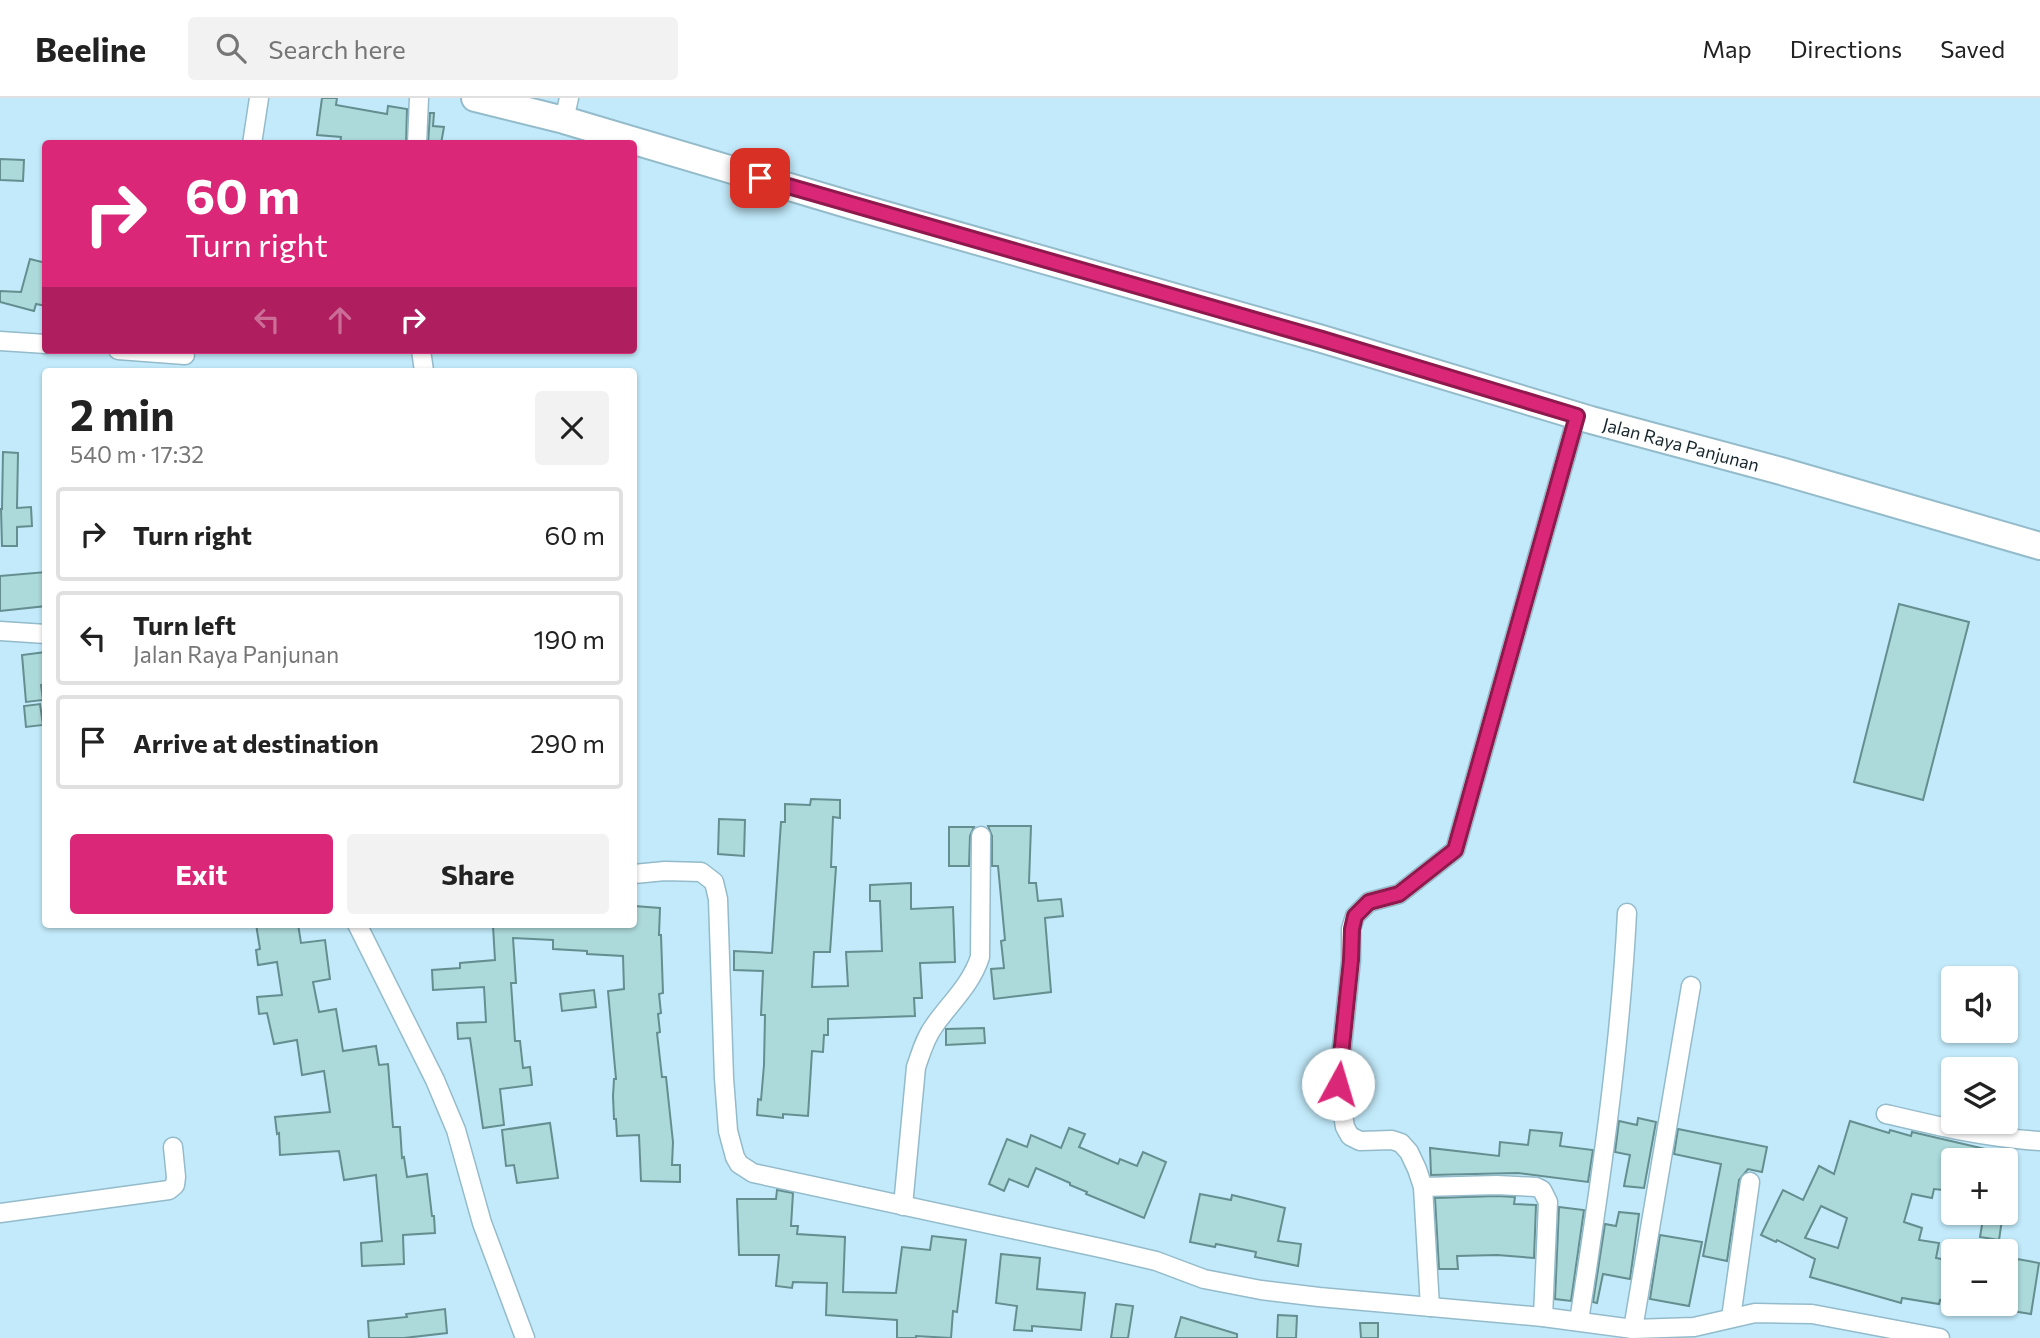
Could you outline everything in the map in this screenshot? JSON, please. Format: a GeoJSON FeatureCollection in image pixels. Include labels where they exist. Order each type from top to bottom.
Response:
{"type":"FeatureCollection","features":[{"type":"Feature","properties":{"kind":"main road","name":"Jalan Raya Panjunan"},"geometry":{"type":"LineString","coordinates":[[475,98],[567,107],[858,207],[1322,339],[1577,416],[2040,546]]}},
{"type":"Feature","properties":{"kind":"street"},"geometry":{"type":"LineString","coordinates":[[254,140],[259,98]]}},
{"type":"Feature","properties":{"kind":"street"},"geometry":{"type":"LineString","coordinates":[[417,140],[419,98]]}},
{"type":"Feature","properties":{"kind":"street"},"geometry":{"type":"LineString","coordinates":[[0,341],[42,344]]}},
{"type":"Feature","properties":{"kind":"street"},"geometry":{"type":"LineString","coordinates":[[148,354],[186,359]]}},
{"type":"Feature","properties":{"kind":"street"},"geometry":{"type":"LineString","coordinates":[[1430,1307],[1423,1187],[1418,1169],[1401,1143],[1392,1140],[1360,1141],[1350,1136],[1345,1127],[1338,1084],[1352,929],[1355,916],[1369,902],[1399,894],[1455,850],[1577,416]]}},
{"type":"Feature","properties":{"kind":"street"},"geometry":{"type":"LineString","coordinates":[[0,631],[42,634]]}},
{"type":"Feature","properties":{"kind":"street"},"geometry":{"type":"LineString","coordinates":[[902,1206],[916,1067],[922,1046],[932,1028],[967,985],[975,972],[979,957],[981,836]]}},
{"type":"Feature","properties":{"kind":"street"},"geometry":{"type":"LineString","coordinates":[[637,874],[701,872],[714,883],[718,899],[728,1131],[739,1164],[753,1173],[1156,1261],[1205,1279],[1261,1290],[1543,1317],[1633,1329],[1694,1326],[1755,1313],[1812,1314],[1940,1338]]}},
{"type":"Feature","properties":{"kind":"street"},"geometry":{"type":"LineString","coordinates":[[1579,1321],[1609,1108],[1625,964],[1627,913]]}},
{"type":"Feature","properties":{"kind":"street"},"geometry":{"type":"LineString","coordinates":[[360,928],[439,1089],[456,1130],[486,1234],[525,1338]]}},
{"type":"Feature","properties":{"kind":"street"},"geometry":{"type":"LineString","coordinates":[[1633,1329],[1691,986]]}},
{"type":"Feature","properties":{"kind":"street"},"geometry":{"type":"LineString","coordinates":[[1886,1114],[1961,1132],[2040,1140]]}},
{"type":"Feature","properties":{"kind":"street"},"geometry":{"type":"LineString","coordinates":[[0,1213],[169,1190],[175,1185],[176,1177],[173,1147]]}},
{"type":"Feature","properties":{"kind":"street"},"geometry":{"type":"LineString","coordinates":[[1731,1318],[1751,1182]]}},
{"type":"Feature","properties":{"kind":"street"},"geometry":{"type":"LineString","coordinates":[[1423,1187],[1497,1185],[1536,1187],[1542,1191],[1548,1202],[1543,1317]]}},
{"type":"Feature","properties":{"kind":"building"},"geometry":{"type":"Polygon","coordinates":[[[322,98],[337,98],[336,105],[387,114],[388,106],[407,109],[406,140],[341,140],[341,137],[317,135],[322,98]]]}},
{"type":"Feature","properties":{"kind":"building"},"geometry":{"type":"Polygon","coordinates":[[[430,113],[434,113],[433,126],[444,127],[442,140],[428,140],[430,113]]]}},
{"type":"Feature","properties":{"kind":"building"},"geometry":{"type":"Polygon","coordinates":[[[0,159],[24,160],[23,181],[0,180],[0,159]]]}},
{"type":"Feature","properties":{"kind":"building"},"geometry":{"type":"Polygon","coordinates":[[[30,259],[42,262],[42,305],[36,304],[34,311],[0,302],[0,291],[21,292],[30,259]]]}},
{"type":"Feature","properties":{"kind":"building"},"geometry":{"type":"Polygon","coordinates":[[[3,452],[18,453],[17,508],[31,507],[32,526],[17,527],[17,546],[2,546],[3,452]]]}},
{"type":"Feature","properties":{"kind":"building"},"geometry":{"type":"Polygon","coordinates":[[[42,572],[42,606],[0,611],[0,576],[42,572]]]}},
{"type":"Feature","properties":{"kind":"building"},"geometry":{"type":"Polygon","coordinates":[[[1899,604],[1969,622],[1923,800],[1854,782],[1899,604]]]}},
{"type":"Feature","properties":{"kind":"building"},"geometry":{"type":"Polygon","coordinates":[[[42,652],[42,700],[26,702],[22,655],[42,652]]]}},
{"type":"Feature","properties":{"kind":"building"},"geometry":{"type":"Polygon","coordinates":[[[40,704],[42,725],[26,727],[24,706],[40,704]]]}},
{"type":"Feature","properties":{"kind":"building"},"geometry":{"type":"Polygon","coordinates":[[[811,799],[840,800],[840,818],[833,817],[831,867],[836,867],[830,952],[814,952],[812,987],[848,986],[846,952],[882,951],[880,901],[870,901],[870,885],[911,883],[911,909],[953,907],[955,962],[920,963],[922,998],[914,998],[915,1016],[828,1019],[828,1035],[824,1035],[823,1052],[812,1051],[808,1116],[783,1114],[783,1118],[757,1115],[764,1065],[765,1015],[761,1015],[763,971],[734,970],[734,951],[772,953],[781,822],[785,822],[785,804],[810,805],[811,799]]]}},
{"type":"Feature","properties":{"kind":"building"},"geometry":{"type":"Polygon","coordinates":[[[719,819],[745,820],[744,856],[718,854],[719,819]]]}},
{"type":"Feature","properties":{"kind":"building"},"geometry":{"type":"Polygon","coordinates":[[[988,826],[1031,826],[1029,883],[1036,883],[1038,901],[1061,899],[1063,916],[1045,918],[1051,992],[994,999],[991,969],[1004,968],[1001,941],[1005,940],[998,866],[992,866],[992,836],[988,826]]]}},
{"type":"Feature","properties":{"kind":"building"},"geometry":{"type":"Polygon","coordinates":[[[949,827],[974,827],[970,836],[969,866],[949,866],[949,827]]]}},
{"type":"Feature","properties":{"kind":"building"},"geometry":{"type":"Polygon","coordinates":[[[637,906],[660,908],[663,993],[659,994],[661,1013],[658,1014],[660,1032],[657,1033],[662,1077],[666,1077],[673,1142],[672,1165],[680,1165],[680,1182],[641,1181],[639,1135],[617,1136],[613,1096],[616,1079],[608,991],[624,989],[623,956],[553,949],[553,940],[513,938],[516,983],[511,983],[515,1041],[520,1041],[523,1068],[530,1067],[532,1085],[500,1089],[504,1125],[483,1128],[470,1038],[458,1039],[457,1023],[486,1022],[484,987],[433,990],[432,970],[460,968],[460,963],[495,960],[493,928],[637,928],[637,906]]]}},
{"type":"Feature","properties":{"kind":"building"},"geometry":{"type":"Polygon","coordinates":[[[257,928],[299,928],[301,943],[325,940],[330,979],[313,982],[319,1012],[336,1009],[343,1051],[376,1046],[379,1065],[388,1064],[393,1127],[400,1127],[402,1158],[404,1157],[407,1177],[427,1174],[434,1216],[435,1233],[403,1235],[404,1264],[362,1266],[361,1243],[382,1241],[376,1175],[344,1180],[339,1151],[280,1155],[275,1117],[330,1112],[324,1071],[302,1075],[297,1040],[274,1044],[267,1013],[259,1014],[257,997],[282,995],[277,962],[258,965],[256,950],[260,949],[257,928]]]}},
{"type":"Feature","properties":{"kind":"building"},"geometry":{"type":"Polygon","coordinates":[[[594,990],[596,1007],[562,1011],[560,994],[594,990]]]}},
{"type":"Feature","properties":{"kind":"building"},"geometry":{"type":"Polygon","coordinates":[[[984,1028],[985,1043],[946,1045],[946,1029],[984,1028]]]}},
{"type":"Feature","properties":{"kind":"building"},"geometry":{"type":"Polygon","coordinates":[[[1638,1118],[1656,1122],[1644,1188],[1624,1186],[1630,1155],[1615,1152],[1619,1121],[1637,1125],[1638,1118]]]}},
{"type":"Feature","properties":{"kind":"building"},"geometry":{"type":"Polygon","coordinates":[[[1850,1121],[1889,1133],[1890,1130],[1911,1136],[1912,1132],[1981,1148],[1941,1148],[1941,1190],[1934,1189],[1932,1198],[1912,1194],[1904,1222],[1922,1228],[1919,1240],[1939,1243],[1936,1258],[1941,1259],[1939,1304],[1902,1298],[1901,1303],[1810,1277],[1815,1259],[1761,1235],[1783,1190],[1803,1200],[1819,1166],[1834,1174],[1850,1121]],[[1821,1206],[1805,1238],[1838,1248],[1847,1218],[1821,1206]]]}},
{"type":"Feature","properties":{"kind":"building"},"geometry":{"type":"Polygon","coordinates":[[[550,1123],[558,1178],[517,1183],[514,1165],[506,1166],[502,1130],[550,1123]]]}},
{"type":"Feature","properties":{"kind":"building"},"geometry":{"type":"Polygon","coordinates":[[[1069,1128],[1085,1134],[1079,1147],[1118,1164],[1120,1159],[1137,1166],[1143,1152],[1166,1162],[1144,1218],[1086,1194],[1087,1192],[1070,1183],[1036,1168],[1028,1187],[1009,1179],[1004,1191],[989,1184],[1007,1139],[1027,1147],[1031,1135],[1061,1148],[1069,1128]]]}},
{"type":"Feature","properties":{"kind":"building"},"geometry":{"type":"Polygon","coordinates":[[[1678,1129],[1767,1147],[1762,1172],[1748,1169],[1739,1180],[1727,1261],[1703,1256],[1721,1164],[1674,1154],[1678,1129]]]}},
{"type":"Feature","properties":{"kind":"building"},"geometry":{"type":"Polygon","coordinates":[[[1530,1130],[1562,1133],[1560,1146],[1593,1150],[1588,1182],[1518,1173],[1431,1175],[1430,1148],[1499,1156],[1500,1142],[1528,1145],[1530,1130]]]}},
{"type":"Feature","properties":{"kind":"building"},"geometry":{"type":"Polygon","coordinates":[[[777,1190],[793,1193],[791,1226],[798,1226],[797,1234],[845,1237],[843,1292],[896,1293],[902,1247],[930,1250],[932,1236],[966,1240],[957,1312],[953,1311],[951,1338],[897,1338],[897,1320],[826,1315],[827,1283],[793,1282],[792,1288],[776,1286],[779,1255],[739,1255],[737,1199],[776,1199],[777,1190]]]}},
{"type":"Feature","properties":{"kind":"building"},"geometry":{"type":"Polygon","coordinates":[[[1200,1194],[1231,1200],[1232,1195],[1285,1208],[1278,1241],[1301,1244],[1298,1266],[1255,1257],[1256,1252],[1190,1242],[1200,1194]]]}},
{"type":"Feature","properties":{"kind":"building"},"geometry":{"type":"Polygon","coordinates":[[[1515,1197],[1514,1204],[1536,1205],[1534,1258],[1457,1256],[1458,1269],[1439,1269],[1435,1198],[1515,1197]]]}},
{"type":"Feature","properties":{"kind":"building"},"geometry":{"type":"Polygon","coordinates":[[[1559,1207],[1584,1210],[1571,1301],[1555,1299],[1559,1207]]]}},
{"type":"Feature","properties":{"kind":"building"},"geometry":{"type":"Polygon","coordinates":[[[1619,1212],[1639,1214],[1630,1279],[1603,1274],[1597,1303],[1593,1302],[1605,1224],[1616,1226],[1619,1212]]]}},
{"type":"Feature","properties":{"kind":"building"},"geometry":{"type":"Polygon","coordinates":[[[1982,1225],[2001,1225],[1999,1239],[1980,1237],[1982,1225]]]}},
{"type":"Feature","properties":{"kind":"building"},"geometry":{"type":"Polygon","coordinates":[[[1660,1235],[1702,1242],[1689,1306],[1650,1299],[1660,1235]]]}},
{"type":"Feature","properties":{"kind":"building"},"geometry":{"type":"Polygon","coordinates":[[[1001,1254],[1040,1258],[1037,1289],[1085,1293],[1081,1330],[1032,1326],[1032,1331],[1014,1330],[1017,1306],[996,1303],[1001,1254]]]}},
{"type":"Feature","properties":{"kind":"building"},"geometry":{"type":"Polygon","coordinates":[[[2018,1259],[2039,1263],[2031,1314],[2018,1312],[2018,1259]]]}},
{"type":"Feature","properties":{"kind":"building"},"geometry":{"type":"Polygon","coordinates":[[[1116,1304],[1133,1306],[1128,1338],[1111,1338],[1116,1304]]]}},
{"type":"Feature","properties":{"kind":"building"},"geometry":{"type":"Polygon","coordinates":[[[445,1309],[447,1333],[404,1338],[369,1338],[368,1321],[445,1309]]]}},
{"type":"Feature","properties":{"kind":"building"},"geometry":{"type":"Polygon","coordinates":[[[1278,1315],[1297,1316],[1296,1338],[1277,1338],[1278,1315]]]}},
{"type":"Feature","properties":{"kind":"building"},"geometry":{"type":"Polygon","coordinates":[[[1181,1317],[1237,1334],[1237,1338],[1175,1338],[1181,1317]]]}},
{"type":"Feature","properties":{"kind":"building"},"geometry":{"type":"Polygon","coordinates":[[[1360,1323],[1378,1323],[1378,1338],[1361,1338],[1360,1323]]]}},
{"type":"Feature","properties":{"kind":"route"},"geometry":{"type":"LineString","coordinates":[[760,178],[1322,339],[1577,416],[1455,850],[1399,894],[1369,902],[1355,916],[1338,1084]]}}]}
